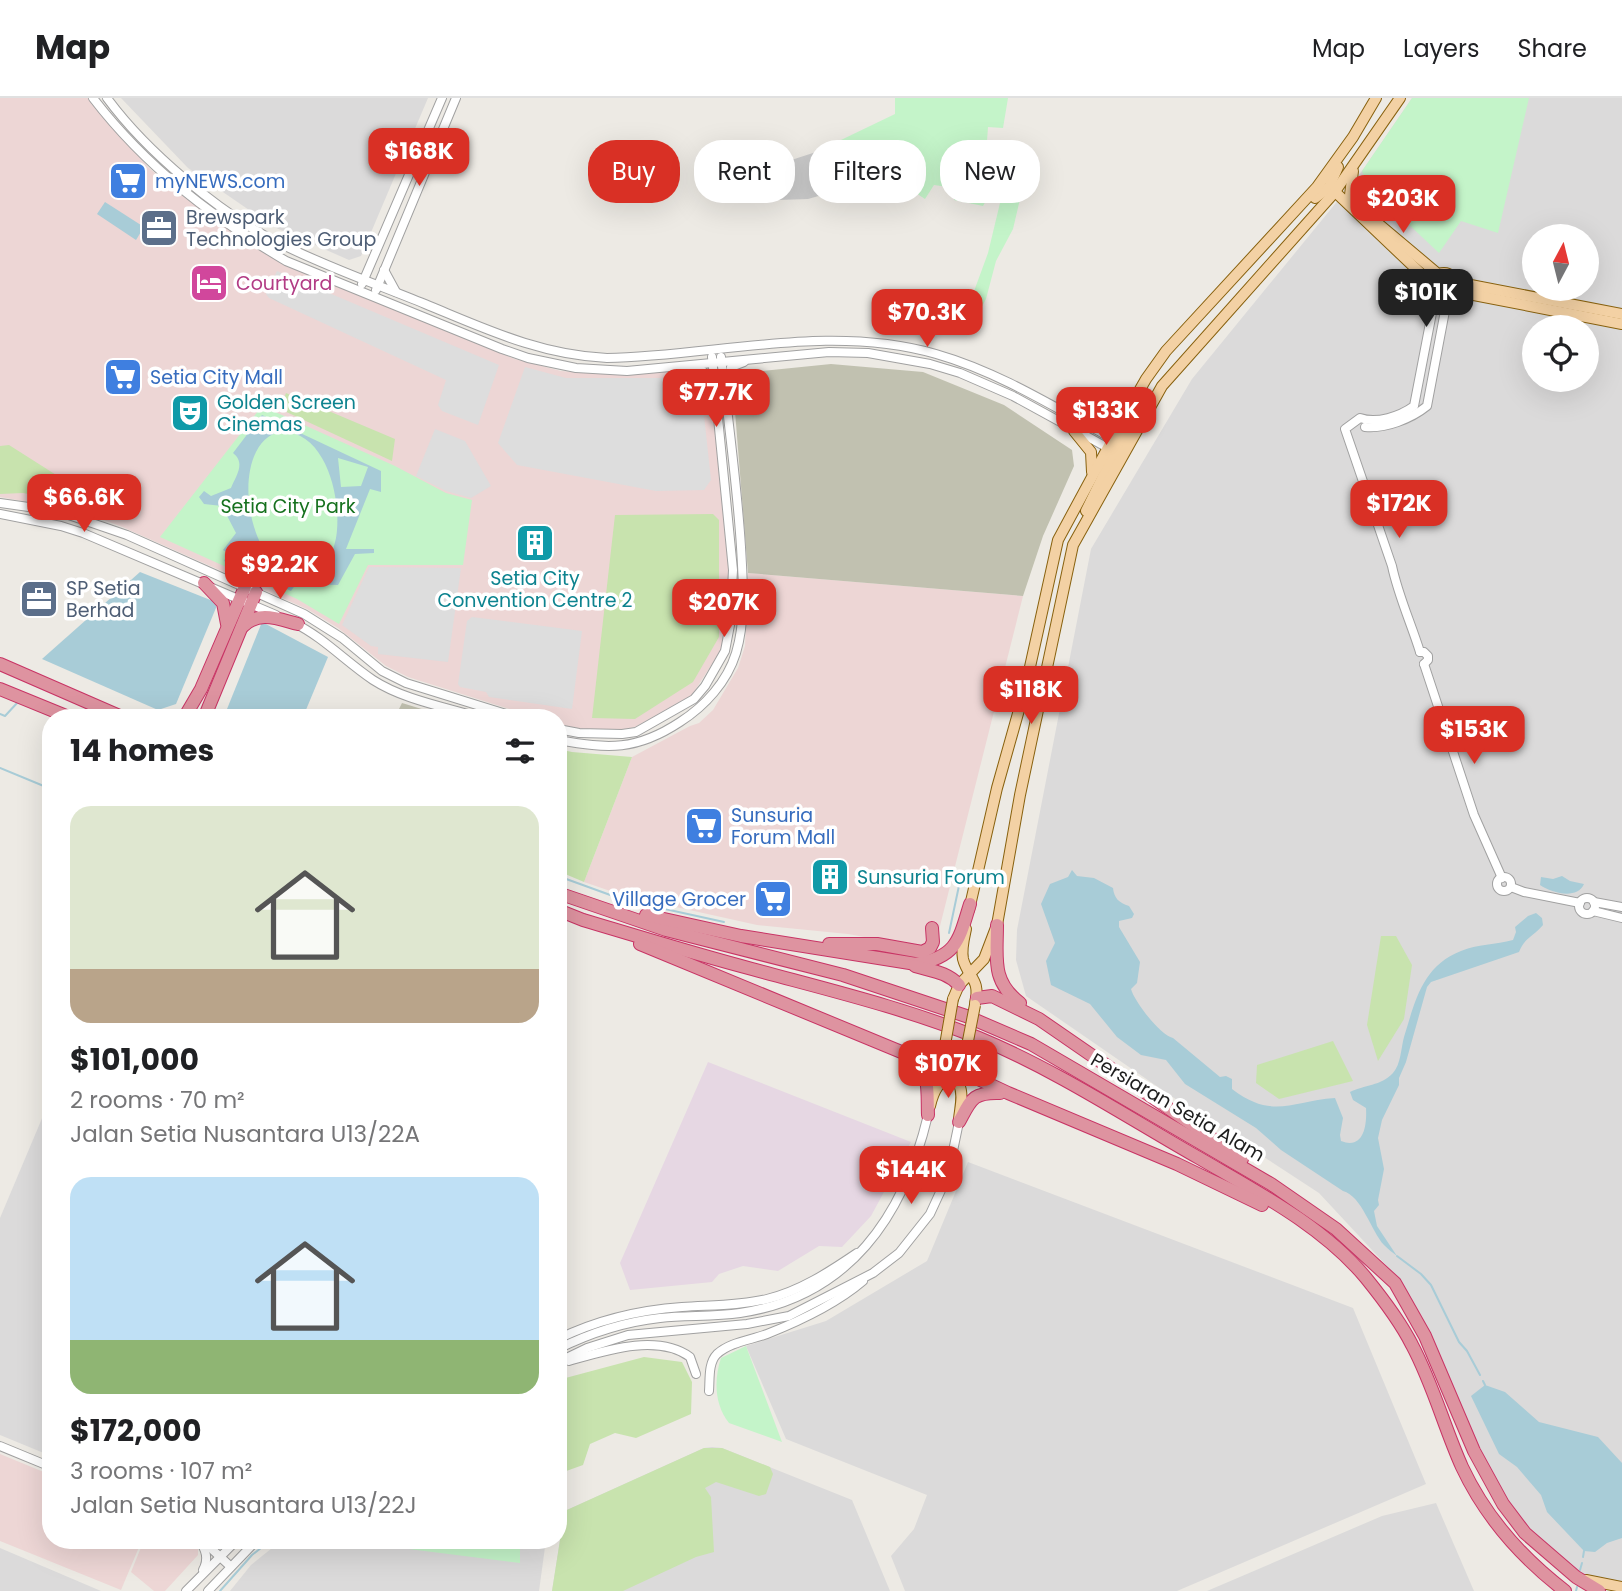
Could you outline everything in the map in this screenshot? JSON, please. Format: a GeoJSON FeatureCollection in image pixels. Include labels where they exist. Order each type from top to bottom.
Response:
{"type":"FeatureCollection","features":[{"type":"Feature","properties":{"kind":"highway"},"geometry":{"type":"LineString","coordinates":[[204,583],[223,603],[234,629]]}},
{"type":"Feature","properties":{"kind":"highway"},"geometry":{"type":"LineString","coordinates":[[207,709],[248,595]]}},
{"type":"Feature","properties":{"kind":"highway"},"geometry":{"type":"LineString","coordinates":[[189,709],[234,629],[256,617],[267,616],[298,624]]}},
{"type":"Feature","properties":{"kind":"highway"},"geometry":{"type":"LineString","coordinates":[[0,667],[93,709]]}},
{"type":"Feature","properties":{"kind":"highway"},"geometry":{"type":"LineString","coordinates":[[0,667],[102,709]]}},
{"type":"Feature","properties":{"kind":"highway"},"geometry":{"type":"LineString","coordinates":[[0,690],[48,709]]}},
{"type":"Feature","properties":{"kind":"highway"},"geometry":{"type":"LineString","coordinates":[[567,895],[695,928],[916,964],[934,961],[954,948],[970,904]]}},
{"type":"Feature","properties":{"kind":"highway","name":"Persiaran Setia Alam"},"geometry":{"type":"LineString","coordinates":[[567,896],[666,930],[843,975],[966,1016],[1031,1044],[1271,1184],[1336,1228],[1395,1283],[1425,1336],[1474,1451],[1503,1504],[1525,1533],[1576,1577],[1599,1591]]}},
{"type":"Feature","properties":{"kind":"highway","name":"Persiaran Setia Alam"},"geometry":{"type":"LineString","coordinates":[[567,914],[750,969],[878,1002],[981,1039],[1109,1106],[1272,1202],[1327,1241],[1363,1275],[1413,1346],[1463,1468],[1484,1506],[1510,1541],[1535,1567],[1565,1591]]}},
{"type":"Feature","properties":{"kind":"highway"},"geometry":{"type":"LineString","coordinates":[[583,920],[911,1056],[918,1061],[927,1075],[928,1115]]}},
{"type":"Feature","properties":{"kind":"highway"},"geometry":{"type":"LineString","coordinates":[[996,925],[997,972],[1002,986],[1039,1019],[1245,1160],[1271,1184]]}},
{"type":"Feature","properties":{"kind":"highway"},"geometry":{"type":"LineString","coordinates":[[808,945],[847,942],[922,952],[930,948],[933,942],[932,928]]}},
{"type":"Feature","properties":{"kind":"highway"},"geometry":{"type":"LineString","coordinates":[[888,960],[942,973],[959,985]]}},
{"type":"Feature","properties":{"kind":"highway"},"geometry":{"type":"LineString","coordinates":[[976,1001],[992,996],[1039,1019]]}},
{"type":"Feature","properties":{"kind":"highway"},"geometry":{"type":"LineString","coordinates":[[911,1056],[935,1058],[944,1048]]}},
{"type":"Feature","properties":{"kind":"highway"},"geometry":{"type":"LineString","coordinates":[[963,1065],[974,1077],[1007,1093],[1230,1188],[1327,1241]]}},
{"type":"Feature","properties":{"kind":"highway"},"geometry":{"type":"LineString","coordinates":[[959,1122],[976,1096],[984,1092],[1007,1093]]}},
{"type":"Feature","properties":{"kind":"main road"},"geometry":{"type":"LineString","coordinates":[[959,1122],[962,1093],[948,1067],[944,1048],[953,999],[959,985],[984,959],[996,925],[1020,795],[1073,545],[1090,499],[1126,414],[1146,379],[1166,351],[1317,187],[1376,98]]}},
{"type":"Feature","properties":{"kind":"main road"},"geometry":{"type":"LineString","coordinates":[[928,1115],[934,1090],[942,1080],[963,1065],[977,984],[962,955],[970,904],[997,788],[1026,685],[1058,540],[1091,478],[1148,399],[1316,214],[1400,98]]}},
{"type":"Feature","properties":{"kind":"main road"},"geometry":{"type":"LineString","coordinates":[[1333,190],[1334,174],[1352,146],[1363,120]]}},
{"type":"Feature","properties":{"kind":"main road"},"geometry":{"type":"LineString","coordinates":[[1354,165],[1349,187],[1354,207]]}},
{"type":"Feature","properties":{"kind":"main road"},"geometry":{"type":"LineString","coordinates":[[1278,228],[1293,218],[1321,191],[1333,190],[1436,283],[1441,295],[1452,290],[1622,314]]}},
{"type":"Feature","properties":{"kind":"main road"},"geometry":{"type":"LineString","coordinates":[[1316,214],[1329,206],[1354,207]]}},
{"type":"Feature","properties":{"kind":"main road"},"geometry":{"type":"LineString","coordinates":[[1436,283],[1449,274],[1452,290]]}},
{"type":"Feature","properties":{"kind":"main road"},"geometry":{"type":"LineString","coordinates":[[1452,290],[1622,324]]}},
{"type":"Feature","properties":{"kind":"main road"},"geometry":{"type":"LineString","coordinates":[[1073,545],[1162,386]]}},
{"type":"Feature","properties":{"kind":"main road"},"geometry":{"type":"LineString","coordinates":[[1076,426],[1109,427],[1126,414]]}},
{"type":"Feature","properties":{"kind":"main road"},"geometry":{"type":"LineString","coordinates":[[1076,426],[1091,452],[1094,465],[1091,478]]}},
{"type":"Feature","properties":{"kind":"main road"},"geometry":{"type":"LineString","coordinates":[[1576,1577],[1622,1587]]}},
{"type":"Feature","properties":{"kind":"street"},"geometry":{"type":"LineString","coordinates":[[93,98],[151,164],[214,214],[286,261],[502,349],[548,363],[592,370],[627,371],[809,353],[868,354],[930,364],[960,373],[1113,445]]}},
{"type":"Feature","properties":{"kind":"street"},"geometry":{"type":"LineString","coordinates":[[107,98],[156,154],[220,206],[275,242],[523,344],[575,357],[626,358],[829,340],[868,342],[954,359],[992,374],[1076,426]]}},
{"type":"Feature","properties":{"kind":"street"},"geometry":{"type":"LineString","coordinates":[[360,290],[442,98]]}},
{"type":"Feature","properties":{"kind":"street"},"geometry":{"type":"LineString","coordinates":[[373,296],[456,98]]}},
{"type":"Feature","properties":{"kind":"street"},"geometry":{"type":"LineString","coordinates":[[348,273],[370,267]]}},
{"type":"Feature","properties":{"kind":"street"},"geometry":{"type":"LineString","coordinates":[[384,270],[396,292]]}},
{"type":"Feature","properties":{"kind":"street"},"geometry":{"type":"LineString","coordinates":[[1418,407],[1417,393],[1436,283]]}},
{"type":"Feature","properties":{"kind":"street"},"geometry":{"type":"LineString","coordinates":[[1452,290],[1426,406],[1364,424],[1360,418],[1347,433],[1420,652],[1428,656],[1424,664],[1474,815],[1502,878],[1497,884],[1500,890],[1506,891],[1511,887],[1580,903],[1587,898],[1593,907],[1622,918]]}},
{"type":"Feature","properties":{"kind":"street"},"geometry":{"type":"LineString","coordinates":[[567,741],[620,746],[648,740],[701,708],[723,679],[735,655],[742,623],[738,494],[716,350]]}},
{"type":"Feature","properties":{"kind":"street"},"geometry":{"type":"LineString","coordinates":[[567,731],[622,734],[636,732],[694,699],[705,686],[725,651],[730,625],[733,570],[722,400],[731,367],[764,358]]}},
{"type":"Feature","properties":{"kind":"street"},"geometry":{"type":"LineString","coordinates":[[683,366],[701,368],[706,372],[722,400]]}},
{"type":"Feature","properties":{"kind":"street"},"geometry":{"type":"LineString","coordinates":[[1417,393],[1429,395]]}},
{"type":"Feature","properties":{"kind":"street"},"geometry":{"type":"LineString","coordinates":[[0,503],[57,511],[86,520],[248,595],[298,624],[375,681],[406,695],[452,709]]}},
{"type":"Feature","properties":{"kind":"street"},"geometry":{"type":"LineString","coordinates":[[0,514],[83,533],[204,583],[304,614],[342,638],[382,671],[406,683],[490,709]]}},
{"type":"Feature","properties":{"kind":"street"},"geometry":{"type":"LineString","coordinates":[[1593,907],[1622,907]]}},
{"type":"Feature","properties":{"kind":"street"},"geometry":{"type":"LineString","coordinates":[[567,1344],[634,1322],[737,1313],[781,1303],[808,1293],[832,1279],[853,1262],[901,1195],[921,1147],[928,1115]]}},
{"type":"Feature","properties":{"kind":"street"},"geometry":{"type":"LineString","coordinates":[[709,1391],[711,1364],[716,1355],[733,1345],[767,1334],[851,1292],[900,1253],[930,1214],[947,1175],[959,1122]]}},
{"type":"Feature","properties":{"kind":"street"},"geometry":{"type":"LineString","coordinates":[[567,1335],[603,1321],[649,1310],[738,1304],[768,1298],[815,1279],[865,1247]]}},
{"type":"Feature","properties":{"kind":"street"},"geometry":{"type":"LineString","coordinates":[[567,1359],[587,1348],[628,1335],[747,1324],[789,1316],[873,1273]]}},
{"type":"Feature","properties":{"kind":"street"},"geometry":{"type":"LineString","coordinates":[[567,1362],[634,1347],[669,1346],[690,1357],[696,1374]]}},
{"type":"Feature","properties":{"kind":"street"},"geometry":{"type":"LineString","coordinates":[[0,1446],[42,1463]]}},
{"type":"Feature","properties":{"kind":"street"},"geometry":{"type":"LineString","coordinates":[[193,1584],[206,1561],[205,1549]]}},
{"type":"Feature","properties":{"kind":"street"},"geometry":{"type":"LineString","coordinates":[[212,1549],[230,1566]]}},
{"type":"Feature","properties":{"kind":"street"},"geometry":{"type":"LineString","coordinates":[[186,1591],[227,1549]]}},
{"type":"Feature","properties":{"kind":"street"},"geometry":{"type":"LineString","coordinates":[[208,1591],[248,1549]]}},
{"type":"Feature","properties":{"kind":"shaded area"},"geometry":{"type":"Polygon","coordinates":[[[0,98],[89,98],[148,167],[176,191],[233,233],[283,264],[515,359],[561,371],[627,375],[688,369],[703,374],[712,399],[729,572],[726,625],[721,650],[692,695],[635,727],[621,730],[579,729],[567,727],[567,709],[510,709],[408,677],[386,666],[338,628],[307,609],[120,526],[79,511],[0,497],[0,98]]]}},
{"type":"Feature","properties":{"kind":"shaded area"},"geometry":{"type":"Polygon","coordinates":[[[121,98],[428,98],[361,256],[349,260],[274,227],[188,168],[121,98]]]}},
{"type":"Feature","properties":{"kind":"shaded area"},"geometry":{"type":"Polygon","coordinates":[[[1412,98],[1622,98],[1622,1586],[1579,1574],[1530,1531],[1506,1502],[1399,1279],[1319,1193],[1026,996],[1016,960],[1017,930],[1091,549],[1192,379],[1362,171],[1412,98]]]}},
{"type":"Feature","properties":{"kind":"shaded area"},"geometry":{"type":"Polygon","coordinates":[[[809,154],[809,199],[795,199],[795,159],[809,154]]]}},
{"type":"Feature","properties":{"kind":"shaded area"},"geometry":{"type":"Polygon","coordinates":[[[277,271],[499,365],[478,425],[442,411],[438,405],[446,380],[269,298],[266,294],[277,271]]]}},
{"type":"Feature","properties":{"kind":"shaded area"},"geometry":{"type":"Polygon","coordinates":[[[831,364],[923,372],[1004,405],[1072,450],[1074,466],[1043,536],[1023,596],[748,573],[732,374],[831,364]]]}},
{"type":"Feature","properties":{"kind":"shaded area"},"geometry":{"type":"Polygon","coordinates":[[[525,367],[566,378],[700,378],[711,480],[704,490],[656,491],[517,465],[498,443],[525,367]]]}},
{"type":"Feature","properties":{"kind":"shaded area"},"geometry":{"type":"Polygon","coordinates":[[[435,429],[465,441],[491,486],[471,498],[446,491],[416,476],[435,429]]]}},
{"type":"Feature","properties":{"kind":"shaded area"},"geometry":{"type":"Polygon","coordinates":[[[369,567],[461,568],[448,662],[378,654],[378,647],[371,646],[342,625],[369,567]]]}},
{"type":"Feature","properties":{"kind":"shaded area"},"geometry":{"type":"Polygon","coordinates":[[[748,573],[1023,596],[937,938],[924,948],[848,934],[757,925],[622,895],[584,882],[632,757],[699,723],[713,710],[738,668],[745,646],[748,573]]]}},
{"type":"Feature","properties":{"kind":"shaded area"},"geometry":{"type":"Polygon","coordinates":[[[472,617],[582,631],[572,709],[489,697],[486,692],[460,687],[458,684],[467,621],[472,617]]]}},
{"type":"Feature","properties":{"kind":"shaded area"},"geometry":{"type":"Polygon","coordinates":[[[402,703],[422,709],[399,709],[402,703]]]}},
{"type":"Feature","properties":{"kind":"shaded area"},"geometry":{"type":"Polygon","coordinates":[[[708,1062],[911,1142],[871,1216],[842,1247],[819,1246],[778,1271],[743,1266],[719,1274],[712,1282],[630,1290],[620,1263],[708,1062]]]}},
{"type":"Feature","properties":{"kind":"shaded area"},"geometry":{"type":"Polygon","coordinates":[[[42,1118],[42,1452],[0,1435],[0,1218],[42,1118]]]}},
{"type":"Feature","properties":{"kind":"shaded area"},"geometry":{"type":"Polygon","coordinates":[[[968,1162],[1353,1308],[1426,1484],[1177,1591],[905,1591],[891,1556],[914,1529],[927,1495],[786,1439],[746,1346],[826,1321],[927,1261],[968,1162]]]}},
{"type":"Feature","properties":{"kind":"shaded area"},"geometry":{"type":"Polygon","coordinates":[[[704,1448],[722,1448],[852,1500],[890,1591],[552,1591],[559,1549],[567,1549],[567,1510],[704,1448]]]}},
{"type":"Feature","properties":{"kind":"shaded area"},"geometry":{"type":"Polygon","coordinates":[[[0,1454],[42,1471],[42,1549],[138,1549],[121,1590],[0,1541],[0,1454]]]}},
{"type":"Feature","properties":{"kind":"shaded area"},"geometry":{"type":"Polygon","coordinates":[[[1436,1503],[1474,1591],[1207,1591],[1382,1516],[1436,1503]]]}},
{"type":"Feature","properties":{"kind":"shaded area"},"geometry":{"type":"Polygon","coordinates":[[[0,1548],[101,1591],[0,1591],[0,1548]]]}},
{"type":"Feature","properties":{"kind":"shaded area"},"geometry":{"type":"Polygon","coordinates":[[[140,1549],[198,1549],[198,1555],[165,1591],[154,1591],[131,1572],[140,1549]]]}},
{"type":"Feature","properties":{"kind":"shaded area"},"geometry":{"type":"Polygon","coordinates":[[[271,1549],[545,1549],[539,1591],[230,1591],[251,1565],[271,1549]]]}},
{"type":"Feature","properties":{"kind":"green space"},"geometry":{"type":"Polygon","coordinates":[[[895,98],[1008,98],[1003,128],[988,127],[987,140],[940,140],[940,186],[934,185],[926,197],[926,140],[841,140],[895,114],[895,98]]]}},
{"type":"Feature","properties":{"kind":"green space"},"geometry":{"type":"Polygon","coordinates":[[[1412,98],[1529,98],[1498,233],[1461,221],[1439,253],[1368,186],[1362,171],[1412,98]]]}},
{"type":"Feature","properties":{"kind":"green space"},"geometry":{"type":"Polygon","coordinates":[[[1000,203],[1019,203],[1013,229],[996,261],[986,299],[969,331],[962,324],[988,253],[1000,203]]]}},
{"type":"Feature","properties":{"kind":"green space"},"geometry":{"type":"Polygon","coordinates":[[[286,393],[395,439],[392,461],[280,409],[286,393]]]}},
{"type":"Feature","properties":{"kind":"green space","name":"Setia City Park"},"geometry":{"type":"Polygon","coordinates":[[[262,406],[395,466],[446,493],[472,500],[463,565],[368,565],[339,624],[297,599],[160,537],[262,406]]]}},
{"type":"Feature","properties":{"kind":"green space"},"geometry":{"type":"Polygon","coordinates":[[[9,445],[83,492],[51,498],[23,493],[0,494],[0,446],[9,445]]]}},
{"type":"Feature","properties":{"kind":"green space"},"geometry":{"type":"Polygon","coordinates":[[[713,514],[719,520],[719,637],[693,682],[635,719],[592,718],[615,515],[713,514]]]}},
{"type":"Feature","properties":{"kind":"green space"},"geometry":{"type":"Polygon","coordinates":[[[567,751],[632,757],[584,882],[567,875],[567,751]]]}},
{"type":"Feature","properties":{"kind":"green space"},"geometry":{"type":"Polygon","coordinates":[[[1381,936],[1396,936],[1412,965],[1404,1019],[1378,1061],[1367,1025],[1381,936]]]}},
{"type":"Feature","properties":{"kind":"green space"},"geometry":{"type":"Polygon","coordinates":[[[1333,1041],[1353,1081],[1279,1099],[1256,1083],[1257,1065],[1333,1041]]]}},
{"type":"Feature","properties":{"kind":"green space"},"geometry":{"type":"Polygon","coordinates":[[[746,1346],[782,1442],[729,1423],[720,1408],[716,1383],[721,1358],[746,1346]]]}},
{"type":"Feature","properties":{"kind":"green space"},"geometry":{"type":"Polygon","coordinates":[[[644,1357],[682,1362],[692,1382],[691,1414],[636,1438],[615,1433],[590,1444],[583,1465],[567,1471],[567,1378],[644,1357]]]}},
{"type":"Feature","properties":{"kind":"green space"},"geometry":{"type":"Polygon","coordinates":[[[704,1448],[722,1448],[770,1467],[773,1474],[766,1494],[759,1496],[716,1482],[705,1488],[711,1497],[714,1552],[696,1557],[623,1591],[552,1591],[559,1549],[567,1549],[567,1510],[704,1448]]]}},
{"type":"Feature","properties":{"kind":"green space"},"geometry":{"type":"Polygon","coordinates":[[[409,1549],[520,1549],[520,1563],[409,1549]]]}},
{"type":"Feature","properties":{"kind":"water"},"geometry":{"type":"Polygon","coordinates":[[[105,202],[144,227],[136,240],[97,214],[105,202]]]}},
{"type":"Feature","properties":{"kind":"water"},"geometry":{"type":"Polygon","coordinates":[[[262,415],[381,471],[381,492],[370,489],[346,549],[374,549],[374,553],[355,554],[338,585],[296,584],[291,591],[224,561],[228,553],[223,550],[236,533],[222,506],[204,504],[199,497],[204,491],[211,496],[231,488],[239,465],[233,453],[262,415]],[[282,431],[263,442],[252,462],[248,488],[251,517],[260,543],[275,563],[293,574],[316,571],[329,559],[334,547],[337,516],[333,484],[320,454],[310,442],[297,434],[282,431]],[[338,458],[341,487],[361,486],[368,467],[338,458]]]}},
{"type":"Feature","properties":{"kind":"water"},"geometry":{"type":"Polygon","coordinates":[[[140,572],[218,603],[176,704],[161,709],[42,659],[140,572]]]}},
{"type":"Feature","properties":{"kind":"water"},"geometry":{"type":"Polygon","coordinates":[[[262,622],[328,657],[306,709],[227,709],[262,622]]]}},
{"type":"Feature","properties":{"kind":"water"},"geometry":{"type":"Polygon","coordinates":[[[1072,870],[1077,876],[1094,878],[1113,888],[1118,900],[1129,906],[1134,914],[1132,918],[1119,921],[1119,927],[1140,962],[1137,983],[1131,989],[1148,1017],[1161,1031],[1220,1077],[1232,1079],[1232,1089],[1259,1104],[1282,1106],[1335,1098],[1343,1118],[1341,1141],[1349,1143],[1359,1139],[1365,1128],[1366,1115],[1366,1108],[1353,1100],[1350,1092],[1383,1080],[1396,1069],[1417,998],[1422,986],[1437,966],[1461,951],[1513,940],[1515,927],[1528,916],[1536,913],[1542,918],[1543,925],[1526,940],[1519,952],[1431,982],[1427,987],[1399,1085],[1382,1120],[1378,1138],[1384,1169],[1379,1205],[1374,1211],[1377,1226],[1397,1256],[1379,1239],[1361,1207],[1350,1194],[1281,1150],[1256,1128],[1185,1084],[1166,1060],[1141,1055],[1117,1037],[1090,1004],[1051,985],[1046,961],[1055,943],[1041,904],[1050,884],[1068,877],[1072,870]]]}},
{"type":"Feature","properties":{"kind":"water"},"geometry":{"type":"Polygon","coordinates":[[[1562,876],[1584,884],[1576,892],[1564,894],[1540,885],[1541,877],[1553,879],[1562,876]]]}},
{"type":"Feature","properties":{"kind":"water"},"geometry":{"type":"Polygon","coordinates":[[[1485,1385],[1505,1392],[1539,1422],[1598,1437],[1622,1463],[1622,1538],[1607,1543],[1595,1552],[1584,1551],[1547,1512],[1541,1495],[1517,1467],[1499,1454],[1471,1396],[1485,1385]]]}},
{"type":"Feature","properties":{"kind":"waterway"},"geometry":{"type":"LineString","coordinates":[[0,714],[5,716],[18,702]]}},
{"type":"Feature","properties":{"kind":"waterway"},"geometry":{"type":"LineString","coordinates":[[0,768],[42,785]]}},
{"type":"Feature","properties":{"kind":"waterway"},"geometry":{"type":"LineString","coordinates":[[567,879],[624,900],[724,922]]}},
{"type":"Feature","properties":{"kind":"waterway"},"geometry":{"type":"LineString","coordinates":[[949,933],[960,881]]}},
{"type":"Feature","properties":{"kind":"waterway"},"geometry":{"type":"LineString","coordinates":[[1397,1256],[1431,1285],[1459,1342],[1480,1375]]}},
{"type":"Feature","properties":{"kind":"waterway"},"geometry":{"type":"LineString","coordinates":[[1483,1381],[1485,1385]]}},
{"type":"Feature","properties":{"kind":"waterway"},"geometry":{"type":"LineString","coordinates":[[220,1591],[260,1549]]}},
{"type":"Feature","properties":{"kind":"waterway"},"geometry":{"type":"LineString","coordinates":[[1583,1557],[1584,1551]]}},
{"type":"Feature","properties":{"kind":"waterway"},"geometry":{"type":"LineString","coordinates":[[1580,1570],[1582,1563]]}},
{"type":"Feature","properties":{"kind":"waterway"},"geometry":{"type":"LineString","coordinates":[[1576,1591],[1577,1587]]}},
{"type":"Feature","properties":{"kind":"place","name":"myNEWS.com"},"geometry":{"type":"Point","coordinates":[128,181]}},
{"type":"Feature","properties":{"kind":"place","name":"Brewspark Technologies Group"},"geometry":{"type":"Point","coordinates":[159,228]}},
{"type":"Feature","properties":{"kind":"place","name":"Courtyard"},"geometry":{"type":"Point","coordinates":[209,283]}},
{"type":"Feature","properties":{"kind":"place","name":"Setia City Mall"},"geometry":{"type":"Point","coordinates":[123,377]}},
{"type":"Feature","properties":{"kind":"place","name":"Golden Screen Cinemas"},"geometry":{"type":"Point","coordinates":[190,413]}},
{"type":"Feature","properties":{"kind":"place","name":"Setia City Convention Centre 2"},"geometry":{"type":"Point","coordinates":[535,543]}},
{"type":"Feature","properties":{"kind":"place","name":"SP Setia Berhad"},"geometry":{"type":"Point","coordinates":[39,599]}},
{"type":"Feature","properties":{"kind":"place","name":"Sunsuria Forum Mall"},"geometry":{"type":"Point","coordinates":[704,826]}},
{"type":"Feature","properties":{"kind":"place","name":"Sunsuria Forum"},"geometry":{"type":"Point","coordinates":[830,877]}},
{"type":"Feature","properties":{"kind":"place","name":"Village Grocer"},"geometry":{"type":"Point","coordinates":[773,899]}}]}
